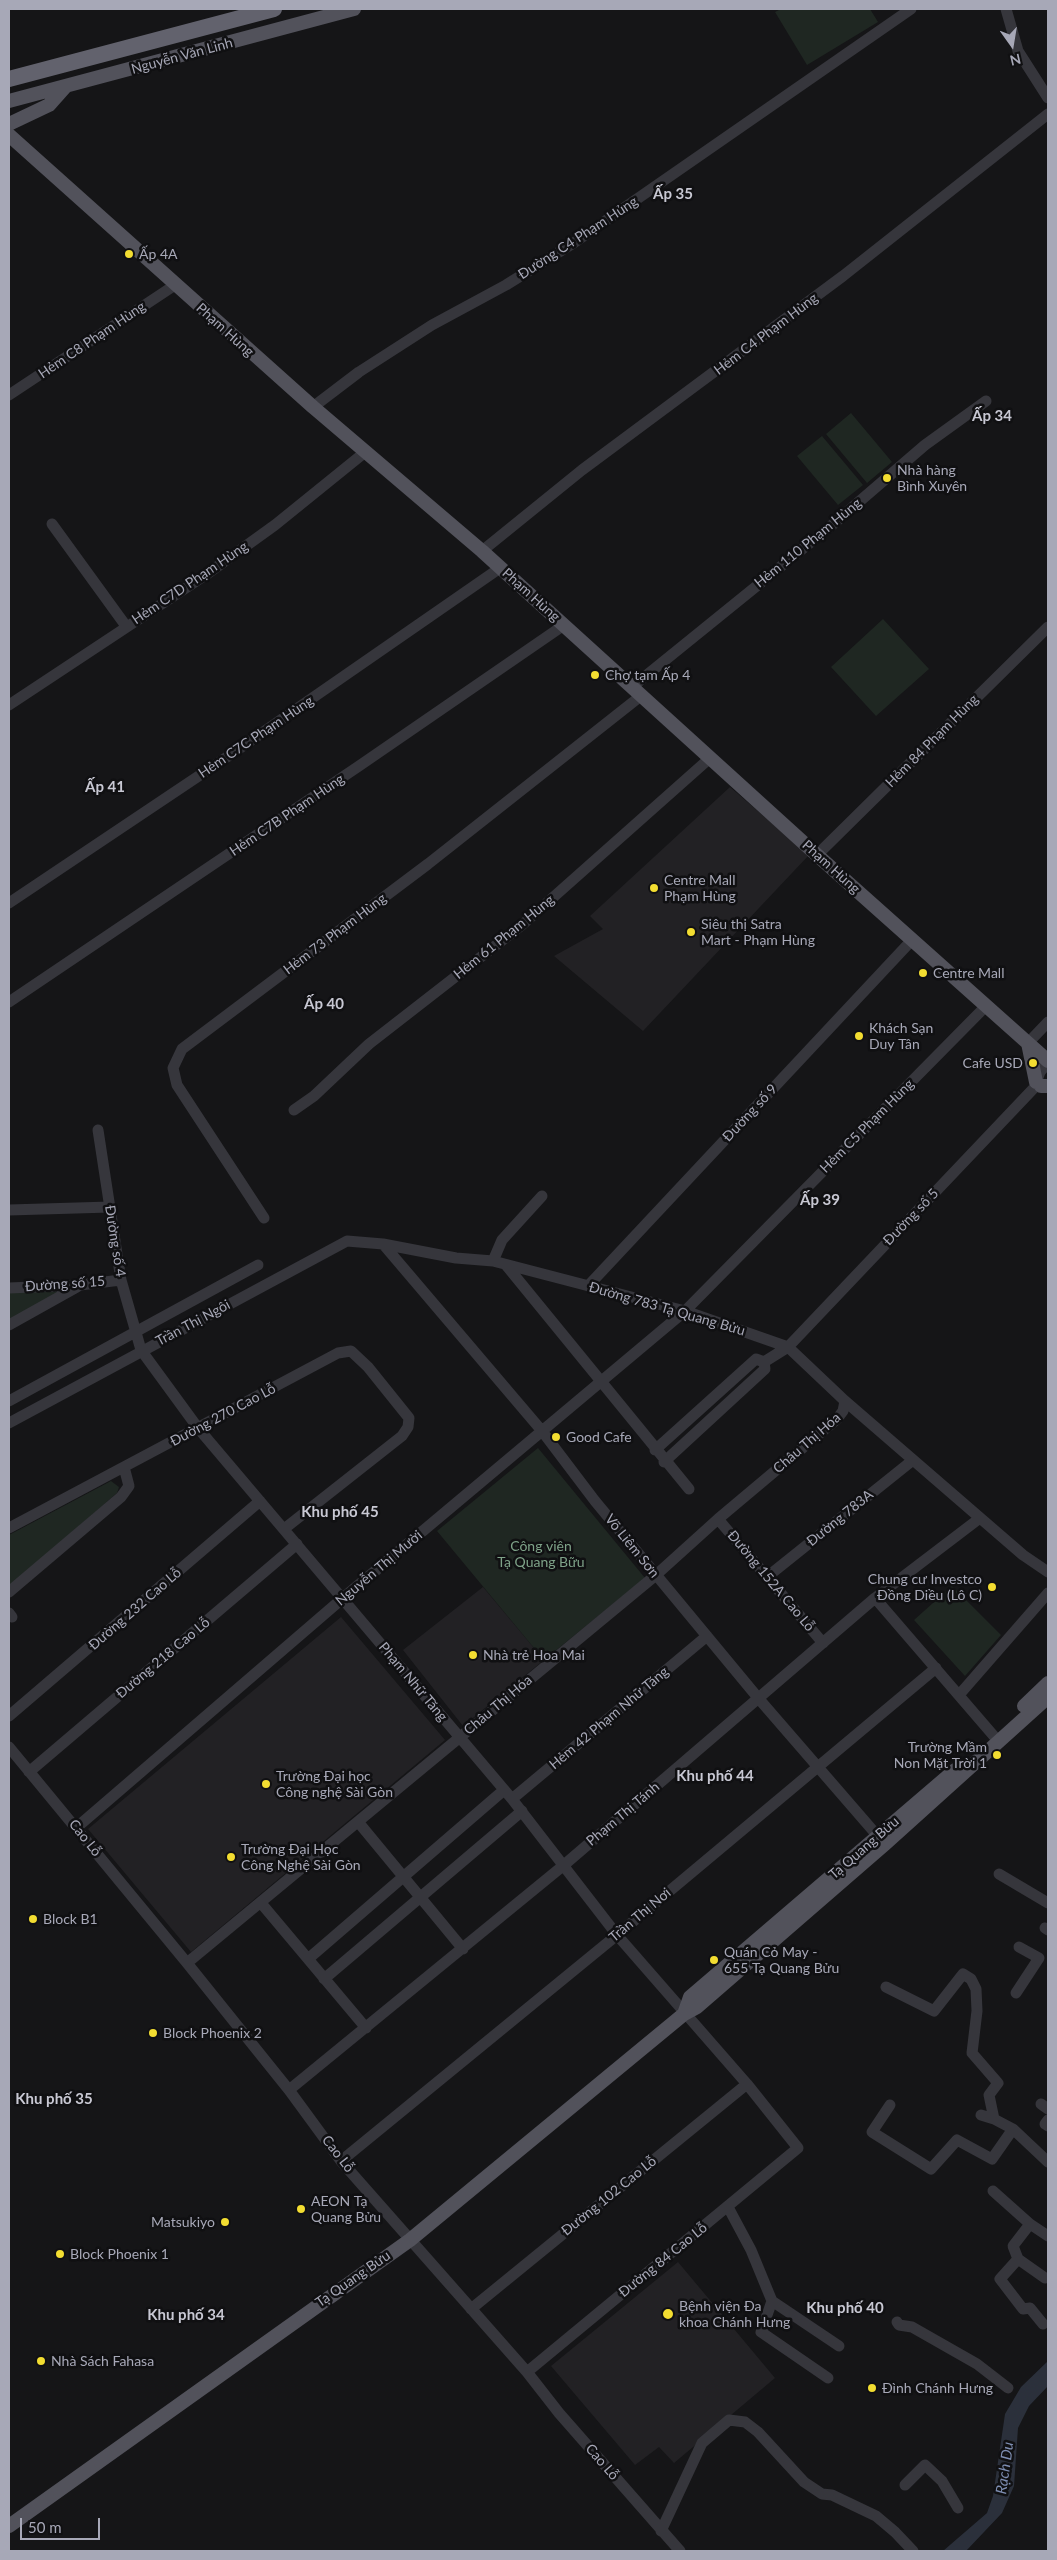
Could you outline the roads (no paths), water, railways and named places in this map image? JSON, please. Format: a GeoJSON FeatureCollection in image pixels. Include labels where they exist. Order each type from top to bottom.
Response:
{"type":"FeatureCollection","features":[{"type":"Feature","properties":{"kind":"highway","name":"Nguyễn Văn Linh"},"geometry":{"type":"LineString","coordinates":[[9,79],[274,9]]}},
{"type":"Feature","properties":{"kind":"main road","name":"Nguyễn Văn Linh"},"geometry":{"type":"LineString","coordinates":[[9,101],[65,88],[354,9]]}},
{"type":"Feature","properties":{"kind":"main road"},"geometry":{"type":"LineString","coordinates":[[9,124],[49,105],[65,88]]}},
{"type":"Feature","properties":{"kind":"main road","name":"Phạm Hùng"},"geometry":{"type":"LineString","coordinates":[[9,135],[364,453],[482,551],[817,855],[1048,1061]]}},
{"type":"Feature","properties":{"kind":"main road"},"geometry":{"type":"LineString","coordinates":[[1028,1043],[1042,1085]]}},
{"type":"Feature","properties":{"kind":"main road","name":"Tạ Quang Bửu"},"geometry":{"type":"LineString","coordinates":[[996,1739],[1048,1683]]}},
{"type":"Feature","properties":{"kind":"main road","name":"Tạ Quang Bửu"},"geometry":{"type":"LineString","coordinates":[[9,2526],[410,2240],[684,2014],[690,1998],[881,1840],[1048,1696]]}},
{"type":"Feature","properties":{"kind":"street","name":"Đường C4 Phạm Hủng"},"geometry":{"type":"LineString","coordinates":[[312,407],[359,372],[432,326],[506,285],[575,242],[911,9]]}},
{"type":"Feature","properties":{"kind":"street"},"geometry":{"type":"LineString","coordinates":[[1006,9],[1018,51],[1048,98]]}},
{"type":"Feature","properties":{"kind":"street","name":"Hẻm C4 Phạm Hùng"},"geometry":{"type":"LineString","coordinates":[[482,551],[582,470],[843,276],[1048,114]]}},
{"type":"Feature","properties":{"kind":"street","name":"Hẻm C8 Phạm Hùng"},"geometry":{"type":"LineString","coordinates":[[9,395],[175,285]]}},
{"type":"Feature","properties":{"kind":"street","name":"Hẻm 110 Phạm Hùng"},"geometry":{"type":"LineString","coordinates":[[637,691],[925,445],[986,401]]}},
{"type":"Feature","properties":{"kind":"street","name":"Hẻm C7D Phạm Hùng"},"geometry":{"type":"LineString","coordinates":[[9,705],[207,574],[275,525],[364,453]]}},
{"type":"Feature","properties":{"kind":"street"},"geometry":{"type":"LineString","coordinates":[[52,524],[126,626]]}},
{"type":"Feature","properties":{"kind":"street","name":"Hẻm C7C Phạm Hùng"},"geometry":{"type":"LineString","coordinates":[[9,903],[233,753],[500,568]]}},
{"type":"Feature","properties":{"kind":"street","name":"Hẻm C7B Phạm Hùng"},"geometry":{"type":"LineString","coordinates":[[9,1002],[564,625]]}},
{"type":"Feature","properties":{"kind":"street","name":"Hẻm 84 Phạm Hùng"},"geometry":{"type":"LineString","coordinates":[[817,855],[1048,627]]}},
{"type":"Feature","properties":{"kind":"street","name":"Hẻm 73 Phạm Hùng"},"geometry":{"type":"LineString","coordinates":[[264,1218],[177,1085],[173,1068],[182,1049],[428,864],[637,691]]}},
{"type":"Feature","properties":{"kind":"street","name":"Hẻm 61 Phạm Hùng"},"geometry":{"type":"LineString","coordinates":[[294,1110],[314,1096],[369,1044],[522,925],[710,758]]}},
{"type":"Feature","properties":{"kind":"street","name":"Đường số 9"},"geometry":{"type":"LineString","coordinates":[[588,1286],[912,940]]}},
{"type":"Feature","properties":{"kind":"street","name":"Hẻm C5 Phạm Hùng"},"geometry":{"type":"LineString","coordinates":[[685,1311],[986,1006]]}},
{"type":"Feature","properties":{"kind":"street"},"geometry":{"type":"LineString","coordinates":[[1028,1043],[1048,1022]]}},
{"type":"Feature","properties":{"kind":"street","name":"Đường số 5"},"geometry":{"type":"LineString","coordinates":[[655,1450],[756,1359],[764,1362],[788,1347],[1042,1085],[1040,1072],[1048,1061]]}},
{"type":"Feature","properties":{"kind":"street","name":"Đường số 4"},"geometry":{"type":"LineString","coordinates":[[98,1130],[121,1280],[142,1350]]}},
{"type":"Feature","properties":{"kind":"street"},"geometry":{"type":"LineString","coordinates":[[493,1261],[502,1240],[542,1196]]}},
{"type":"Feature","properties":{"kind":"street"},"geometry":{"type":"LineString","coordinates":[[9,1210],[110,1207]]}},
{"type":"Feature","properties":{"kind":"street","name":"Trần Thị Ngôi"},"geometry":{"type":"LineString","coordinates":[[9,1423],[347,1241],[383,1244]]}},
{"type":"Feature","properties":{"kind":"street","name":"Đường 783 Tạ Quang Bửu"},"geometry":{"type":"LineString","coordinates":[[383,1244],[456,1258],[493,1261],[685,1311],[788,1347],[845,1401],[980,1518],[1023,1555],[1048,1572]]}},
{"type":"Feature","properties":{"kind":"street","name":"Võ Liêm Sơn"},"geometry":{"type":"LineString","coordinates":[[383,1244],[542,1431],[656,1575],[759,1699],[881,1840]]}},
{"type":"Feature","properties":{"kind":"street","name":"Trần Thị Ngôi"},"geometry":{"type":"LineString","coordinates":[[9,1400],[258,1265]]}},
{"type":"Feature","properties":{"kind":"street"},"geometry":{"type":"LineString","coordinates":[[506,1265],[664,1462],[689,1490]]}},
{"type":"Feature","properties":{"kind":"street","name":"Đường số 15"},"geometry":{"type":"LineString","coordinates":[[9,1288],[80,1285],[121,1280]]}},
{"type":"Feature","properties":{"kind":"street"},"geometry":{"type":"LineString","coordinates":[[9,1325],[80,1285]]}},
{"type":"Feature","properties":{"kind":"street","name":"Nguyễn Thị Mười"},"geometry":{"type":"LineString","coordinates":[[76,1828],[343,1598],[685,1311]]}},
{"type":"Feature","properties":{"kind":"street","name":"Phạm Nhữ Tăng"},"geometry":{"type":"LineString","coordinates":[[142,1350],[198,1428],[522,1811],[617,1935],[747,2084],[798,2148]]}},
{"type":"Feature","properties":{"kind":"street","name":"Đường 270 Cao Lỗ"},"geometry":{"type":"LineString","coordinates":[[9,1528],[344,1350],[351,1351],[368,1367],[409,1418],[408,1427],[402,1436],[284,1529]]}},
{"type":"Feature","properties":{"kind":"street"},"geometry":{"type":"LineString","coordinates":[[664,1462],[765,1369],[764,1362]]}},
{"type":"Feature","properties":{"kind":"street","name":"Châu Thị Hóa"},"geometry":{"type":"LineString","coordinates":[[188,1963],[656,1575],[718,1519],[837,1419],[843,1411],[845,1401]]}},
{"type":"Feature","properties":{"kind":"street","name":"Đường 783A"},"geometry":{"type":"LineString","coordinates":[[767,1577],[913,1460]]}},
{"type":"Feature","properties":{"kind":"street"},"geometry":{"type":"LineString","coordinates":[[9,1592],[121,1496],[129,1486],[124,1467]]}},
{"type":"Feature","properties":{"kind":"street","name":"Đường 232 Cao Lỗ"},"geometry":{"type":"LineString","coordinates":[[9,1716],[260,1501]]}},
{"type":"Feature","properties":{"kind":"street","name":"Phạm Thị Tánh"},"geometry":{"type":"LineString","coordinates":[[288,2090],[564,1864],[875,1598],[980,1518]]}},
{"type":"Feature","properties":{"kind":"street","name":"Đường 152A Cao Lỗ"},"geometry":{"type":"LineString","coordinates":[[718,1519],[823,1644]]}},
{"type":"Feature","properties":{"kind":"street","name":"Đường 218 Cao Lỗ"},"geometry":{"type":"LineString","coordinates":[[29,1772],[297,1544]]}},
{"type":"Feature","properties":{"kind":"street"},"geometry":{"type":"LineString","coordinates":[[959,1695],[1048,1593]]}},
{"type":"Feature","properties":{"kind":"street"},"geometry":{"type":"LineString","coordinates":[[875,1598],[996,1739]]}},
{"type":"Feature","properties":{"kind":"street","name":"Hẻm 42 Phạm Nhữ Tăng"},"geometry":{"type":"LineString","coordinates":[[308,1958],[403,1877],[707,1636]]}},
{"type":"Feature","properties":{"kind":"street","name":"Trần Thị Nơi"},"geometry":{"type":"LineString","coordinates":[[341,2161],[617,1935],[936,1668]]}},
{"type":"Feature","properties":{"kind":"street","name":"Cao Lỗ"},"geometry":{"type":"LineString","coordinates":[[9,1747],[188,1963],[341,2161],[527,2372],[559,2413],[680,2551]]}},
{"type":"Feature","properties":{"kind":"street"},"geometry":{"type":"LineString","coordinates":[[324,1979],[522,1811]]}},
{"type":"Feature","properties":{"kind":"street"},"geometry":{"type":"LineString","coordinates":[[359,1823],[462,1949]]}},
{"type":"Feature","properties":{"kind":"street"},"geometry":{"type":"LineString","coordinates":[[999,1874],[1048,1902]]}},
{"type":"Feature","properties":{"kind":"street"},"geometry":{"type":"LineString","coordinates":[[261,1903],[366,2028]]}},
{"type":"Feature","properties":{"kind":"street"},"geometry":{"type":"LineString","coordinates":[[1016,1993],[1039,1958],[1019,1946]]}},
{"type":"Feature","properties":{"kind":"street"},"geometry":{"type":"LineString","coordinates":[[886,1987],[934,2011],[963,1974],[971,1979],[976,1989],[977,2011],[972,2053],[998,2084],[989,2095],[994,2119]]}},
{"type":"Feature","properties":{"kind":"street","name":"Đường 102 Cao Lỗ"},"geometry":{"type":"LineString","coordinates":[[471,2309],[747,2084]]}},
{"type":"Feature","properties":{"kind":"street"},"geometry":{"type":"LineString","coordinates":[[890,2105],[872,2132],[931,2169],[957,2140],[992,2159],[1013,2129]]}},
{"type":"Feature","properties":{"kind":"street"},"geometry":{"type":"LineString","coordinates":[[981,2115],[994,2119],[1013,2129],[1048,2160]]}},
{"type":"Feature","properties":{"kind":"street"},"geometry":{"type":"LineString","coordinates":[[1048,2120],[1045,2124],[1048,2126]]}},
{"type":"Feature","properties":{"kind":"street","name":"Đường 84 Cao Lỗ"},"geometry":{"type":"LineString","coordinates":[[527,2372],[798,2148]]}},
{"type":"Feature","properties":{"kind":"street"},"geometry":{"type":"LineString","coordinates":[[993,2191],[1030,2224],[1048,2236]]}},
{"type":"Feature","properties":{"kind":"street"},"geometry":{"type":"LineString","coordinates":[[728,2207],[751,2250],[772,2301],[839,2346]]}},
{"type":"Feature","properties":{"kind":"street"},"geometry":{"type":"LineString","coordinates":[[1030,2224],[1013,2246],[1018,2258],[1045,2278]]}},
{"type":"Feature","properties":{"kind":"street"},"geometry":{"type":"LineString","coordinates":[[1018,2258],[1000,2278],[1022,2309],[1030,2308],[1043,2324]]}},
{"type":"Feature","properties":{"kind":"street"},"geometry":{"type":"LineString","coordinates":[[772,2301],[761,2332],[828,2378]]}},
{"type":"Feature","properties":{"kind":"street"},"geometry":{"type":"LineString","coordinates":[[897,2322],[899,2325],[912,2327],[977,2364],[1008,2388]]}},
{"type":"Feature","properties":{"kind":"street"},"geometry":{"type":"LineString","coordinates":[[662,2531],[702,2443],[729,2420],[745,2422],[758,2432],[804,2482],[822,2494],[832,2495],[876,2516],[909,2547],[897,2551]]}},
{"type":"Feature","properties":{"kind":"street"},"geometry":{"type":"LineString","coordinates":[[905,2486],[925,2465],[942,2481],[958,2508]]}},
{"type":"Feature","properties":{"kind":"water","name":"Rạch Du"},"geometry":{"type":"Polygon","coordinates":[[[1048,2361],[1048,2386],[1029,2406],[1018,2428],[1014,2486],[1002,2513],[966,2551],[943,2551],[987,2513],[993,2496],[1005,2414],[1021,2387],[1048,2361]]]}},
{"type":"Feature","properties":{"kind":"place","name":"Ấp 4A"},"geometry":{"type":"Point","coordinates":[129,254]}},
{"type":"Feature","properties":{"kind":"place","name":"Nhà hàng Bình Xuyên"},"geometry":{"type":"Point","coordinates":[887,478]}},
{"type":"Feature","properties":{"kind":"place","name":"Chợ tạm Ấp 4"},"geometry":{"type":"Point","coordinates":[595,675]}},
{"type":"Feature","properties":{"kind":"place","name":"Centre Mall Phạm Hùng"},"geometry":{"type":"Point","coordinates":[654,888]}},
{"type":"Feature","properties":{"kind":"place","name":"Siêu thị Satra Mart - Phạm Hùng"},"geometry":{"type":"Point","coordinates":[691,932]}},
{"type":"Feature","properties":{"kind":"place","name":"Centre Mall"},"geometry":{"type":"Point","coordinates":[923,973]}},
{"type":"Feature","properties":{"kind":"place","name":"Khách Sạn Duy Tân"},"geometry":{"type":"Point","coordinates":[859,1036]}},
{"type":"Feature","properties":{"kind":"place","name":"Cafe USD"},"geometry":{"type":"Point","coordinates":[1033,1063]}},
{"type":"Feature","properties":{"kind":"place","name":"Good Cafe"},"geometry":{"type":"Point","coordinates":[556,1437]}},
{"type":"Feature","properties":{"kind":"place","name":"Chung cư Investco Đồng Diều (Lô C)"},"geometry":{"type":"Point","coordinates":[992,1587]}},
{"type":"Feature","properties":{"kind":"place","name":"Nhà trẻ Hoa Mai"},"geometry":{"type":"Point","coordinates":[473,1655]}},
{"type":"Feature","properties":{"kind":"place","name":"Trường Mầm Non Mặt Trời 1"},"geometry":{"type":"Point","coordinates":[997,1755]}},
{"type":"Feature","properties":{"kind":"place","name":"Trường Đại học Công nghệ Sài Gòn"},"geometry":{"type":"Point","coordinates":[266,1784]}},
{"type":"Feature","properties":{"kind":"place","name":"Trường Đại Học Công Nghệ Sài Gòn"},"geometry":{"type":"Point","coordinates":[231,1857]}},
{"type":"Feature","properties":{"kind":"place","name":"Block B1"},"geometry":{"type":"Point","coordinates":[33,1919]}},
{"type":"Feature","properties":{"kind":"place","name":"Quán Cỏ May - 655 Tạ Quang Bửu"},"geometry":{"type":"Point","coordinates":[714,1960]}},
{"type":"Feature","properties":{"kind":"place","name":"Block Phoenix 2"},"geometry":{"type":"Point","coordinates":[153,2033]}},
{"type":"Feature","properties":{"kind":"place","name":"AEON Tạ Quang Bửu"},"geometry":{"type":"Point","coordinates":[301,2209]}},
{"type":"Feature","properties":{"kind":"place","name":"Matsukiyo"},"geometry":{"type":"Point","coordinates":[225,2222]}},
{"type":"Feature","properties":{"kind":"place","name":"Block Phoenix 1"},"geometry":{"type":"Point","coordinates":[60,2254]}},
{"type":"Feature","properties":{"kind":"place","name":"Bệnh viện Đa khoa Chánh Hưng"},"geometry":{"type":"Point","coordinates":[668,2314]}},
{"type":"Feature","properties":{"kind":"place","name":"Nhà Sách Fahasa"},"geometry":{"type":"Point","coordinates":[41,2361]}},
{"type":"Feature","properties":{"kind":"place","name":"Đình Chánh Hưng"},"geometry":{"type":"Point","coordinates":[872,2388]}},
{"type":"Feature","properties":{"kind":"district","name":"Ấp 35"},"geometry":{"type":"Point","coordinates":[673,194]}},
{"type":"Feature","properties":{"kind":"district","name":"Ấp 34"},"geometry":{"type":"Point","coordinates":[992,416]}},
{"type":"Feature","properties":{"kind":"district","name":"Ấp 41"},"geometry":{"type":"Point","coordinates":[105,787]}},
{"type":"Feature","properties":{"kind":"district","name":"Ấp 40"},"geometry":{"type":"Point","coordinates":[324,1004]}},
{"type":"Feature","properties":{"kind":"district","name":"Ấp 39"},"geometry":{"type":"Point","coordinates":[820,1200]}},
{"type":"Feature","properties":{"kind":"district","name":"Khu phố 45"},"geometry":{"type":"Point","coordinates":[340,1512]}},
{"type":"Feature","properties":{"kind":"district","name":"Khu phố 44"},"geometry":{"type":"Point","coordinates":[715,1776]}},
{"type":"Feature","properties":{"kind":"district","name":"Khu phố 35"},"geometry":{"type":"Point","coordinates":[54,2099]}},
{"type":"Feature","properties":{"kind":"district","name":"Khu phố 40"},"geometry":{"type":"Point","coordinates":[845,2308]}},
{"type":"Feature","properties":{"kind":"district","name":"Khu phố 34"},"geometry":{"type":"Point","coordinates":[186,2315]}},
{"type":"Feature","properties":{"kind":"park label","name":"Công viên Tạ Quang Bữu"},"geometry":{"type":"Point","coordinates":[541,1554]}}]}
